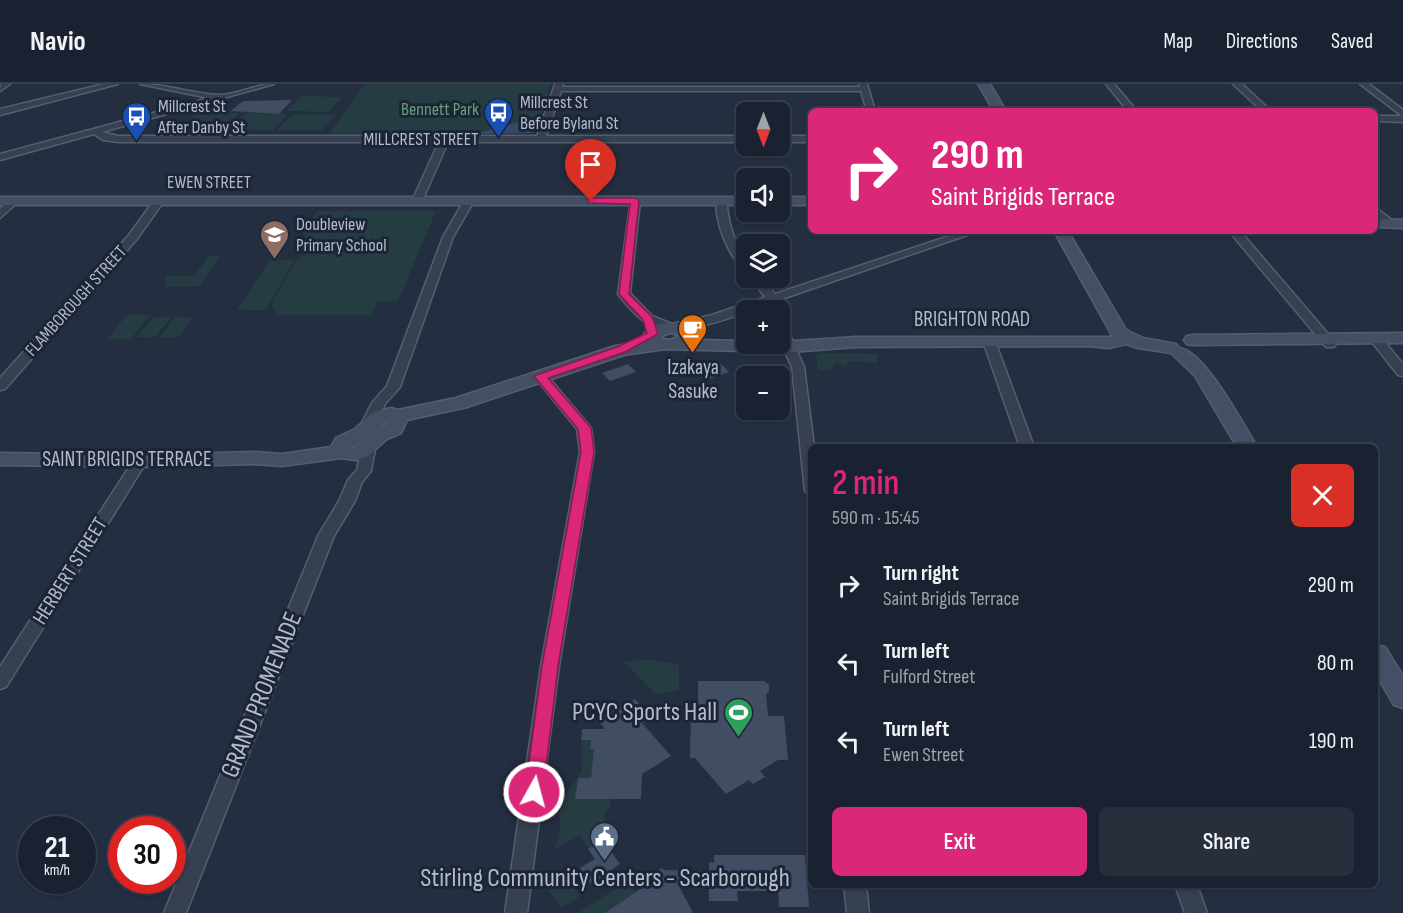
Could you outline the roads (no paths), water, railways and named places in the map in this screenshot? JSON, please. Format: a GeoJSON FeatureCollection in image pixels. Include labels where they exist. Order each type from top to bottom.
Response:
{"type":"FeatureCollection","features":[{"type":"Feature","properties":{"kind":"main road"},"geometry":{"type":"LineString","coordinates":[[978,84],[991,108]]}},
{"type":"Feature","properties":{"kind":"main road"},"geometry":{"type":"LineString","coordinates":[[984,84],[998,108]]}},
{"type":"Feature","properties":{"kind":"main road","name":"EWEN STREET"},"geometry":{"type":"LineString","coordinates":[[7,201],[417,201],[463,204],[505,201],[736,201]]}},
{"type":"Feature","properties":{"kind":"main road"},"geometry":{"type":"LineString","coordinates":[[790,201],[808,201]]}},
{"type":"Feature","properties":{"kind":"main road"},"geometry":{"type":"LineString","coordinates":[[1063,234],[1127,335]]}},
{"type":"Feature","properties":{"kind":"main road"},"geometry":{"type":"LineString","coordinates":[[1073,234],[1103,294],[1127,335]]}},
{"type":"Feature","properties":{"kind":"main road"},"geometry":{"type":"LineString","coordinates":[[352,448],[370,422],[393,414],[447,412],[460,403],[669,332],[700,337],[736,339]]}},
{"type":"Feature","properties":{"kind":"main road","name":"BRIGHTON ROAD"},"geometry":{"type":"LineString","coordinates":[[669,332],[712,346],[736,344]]}},
{"type":"Feature","properties":{"kind":"main road","name":"BRIGHTON ROAD"},"geometry":{"type":"LineString","coordinates":[[790,339],[856,342],[1087,342],[1109,344],[1127,335],[1138,343],[1185,347],[1377,341],[1403,338]]}},
{"type":"Feature","properties":{"kind":"main road","name":"BRIGHTON ROAD"},"geometry":{"type":"LineString","coordinates":[[1377,341],[1403,344]]}},
{"type":"Feature","properties":{"kind":"main road"},"geometry":{"type":"LineString","coordinates":[[1185,347],[1245,444]]}},
{"type":"Feature","properties":{"kind":"main road"},"geometry":{"type":"LineString","coordinates":[[352,448],[378,436],[393,414]]}},
{"type":"Feature","properties":{"kind":"main road","name":"SAINT BRIGIDS TERRACE"},"geometry":{"type":"LineString","coordinates":[[0,459],[140,461],[254,458],[282,460],[352,448]]}},
{"type":"Feature","properties":{"kind":"main road"},"geometry":{"type":"LineString","coordinates":[[1378,657],[1403,698]]}},
{"type":"Feature","properties":{"kind":"street"},"geometry":{"type":"LineString","coordinates":[[0,89],[6,84]]}},
{"type":"Feature","properties":{"kind":"street"},"geometry":{"type":"LineString","coordinates":[[0,112],[114,84]]}},
{"type":"Feature","properties":{"kind":"street"},"geometry":{"type":"LineString","coordinates":[[144,84],[221,98]]}},
{"type":"Feature","properties":{"kind":"street"},"geometry":{"type":"LineString","coordinates":[[0,158],[221,98],[249,86],[270,84]]}},
{"type":"Feature","properties":{"kind":"street"},"geometry":{"type":"LineString","coordinates":[[1110,84],[1130,108]]}},
{"type":"Feature","properties":{"kind":"street"},"geometry":{"type":"LineString","coordinates":[[1237,84],[1264,108]]}},
{"type":"Feature","properties":{"kind":"street"},"geometry":{"type":"LineString","coordinates":[[1364,84],[1403,114]]}},
{"type":"Feature","properties":{"kind":"street"},"geometry":{"type":"LineString","coordinates":[[541,139],[558,87],[863,86],[869,108]]}},
{"type":"Feature","properties":{"kind":"street"},"geometry":{"type":"LineString","coordinates":[[1378,119],[1403,119]]}},
{"type":"Feature","properties":{"kind":"street","name":"MILLCREST STREET"},"geometry":{"type":"LineString","coordinates":[[96,132],[106,138],[118,140],[736,140]]}},
{"type":"Feature","properties":{"kind":"street"},"geometry":{"type":"LineString","coordinates":[[417,201],[445,139]]}},
{"type":"Feature","properties":{"kind":"street"},"geometry":{"type":"LineString","coordinates":[[790,140],[808,139]]}},
{"type":"Feature","properties":{"kind":"street"},"geometry":{"type":"LineString","coordinates":[[0,215],[7,201]]}},
{"type":"Feature","properties":{"kind":"street","name":"FLAMBOROUGH STREET"},"geometry":{"type":"LineString","coordinates":[[0,386],[163,201]]}},
{"type":"Feature","properties":{"kind":"street"},"geometry":{"type":"LineString","coordinates":[[635,201],[624,294],[669,332],[965,234]]}},
{"type":"Feature","properties":{"kind":"street"},"geometry":{"type":"LineString","coordinates":[[721,201],[725,233],[736,252]]}},
{"type":"Feature","properties":{"kind":"street"},"geometry":{"type":"LineString","coordinates":[[393,414],[403,364],[448,237],[463,204]]}},
{"type":"Feature","properties":{"kind":"street"},"geometry":{"type":"LineString","coordinates":[[1237,234],[1327,341]]}},
{"type":"Feature","properties":{"kind":"street"},"geometry":{"type":"LineString","coordinates":[[764,288],[772,298]]}},
{"type":"Feature","properties":{"kind":"street"},"geometry":{"type":"LineString","coordinates":[[790,339],[792,360],[798,367],[808,456]]}},
{"type":"Feature","properties":{"kind":"street"},"geometry":{"type":"LineString","coordinates":[[1377,341],[1403,372]]}},
{"type":"Feature","properties":{"kind":"street"},"geometry":{"type":"LineString","coordinates":[[989,342],[1026,444]]}},
{"type":"Feature","properties":{"kind":"street"},"geometry":{"type":"LineString","coordinates":[[516,913],[550,666],[587,452],[584,428],[540,376]]}},
{"type":"Feature","properties":{"kind":"street","name":"GRAND PROMENADE"},"geometry":{"type":"LineString","coordinates":[[175,913],[326,536],[347,501],[356,480],[352,448]]}},
{"type":"Feature","properties":{"kind":"street","name":"HERBERT STREET"},"geometry":{"type":"LineString","coordinates":[[0,682],[140,461]]}},
{"type":"Feature","properties":{"kind":"street"},"geometry":{"type":"LineString","coordinates":[[855,888],[858,913]]}},
{"type":"Feature","properties":{"kind":"street"},"geometry":{"type":"LineString","coordinates":[[1187,888],[1196,913]]}},
{"type":"Feature","properties":{"kind":"water"},"geometry":{"type":"Polygon","coordinates":[[[541,116],[534,133],[474,134],[541,116]]]}},
{"type":"Feature","properties":{"kind":"place","name":"Millcrest St Before Byland St"},"geometry":{"type":"Point","coordinates":[499,138]}},
{"type":"Feature","properties":{"kind":"place","name":"Millcrest St After Danby St"},"geometry":{"type":"Point","coordinates":[137,142]}},
{"type":"Feature","properties":{"kind":"place","name":"Doubleview Primary School"},"geometry":{"type":"Point","coordinates":[275,260]}},
{"type":"Feature","properties":{"kind":"place","name":"Izakaya Sasuke"},"geometry":{"type":"Point","coordinates":[693,354]}},
{"type":"Feature","properties":{"kind":"place","name":"PCYC Sports Hall"},"geometry":{"type":"Point","coordinates":[738,738]}},
{"type":"Feature","properties":{"kind":"place","name":"Stirling Community Centers - Scarborough"},"geometry":{"type":"Point","coordinates":[605,862]}},
{"type":"Feature","properties":{"kind":"park label","name":"Bennett Park"},"geometry":{"type":"Point","coordinates":[440,109]}}]}
